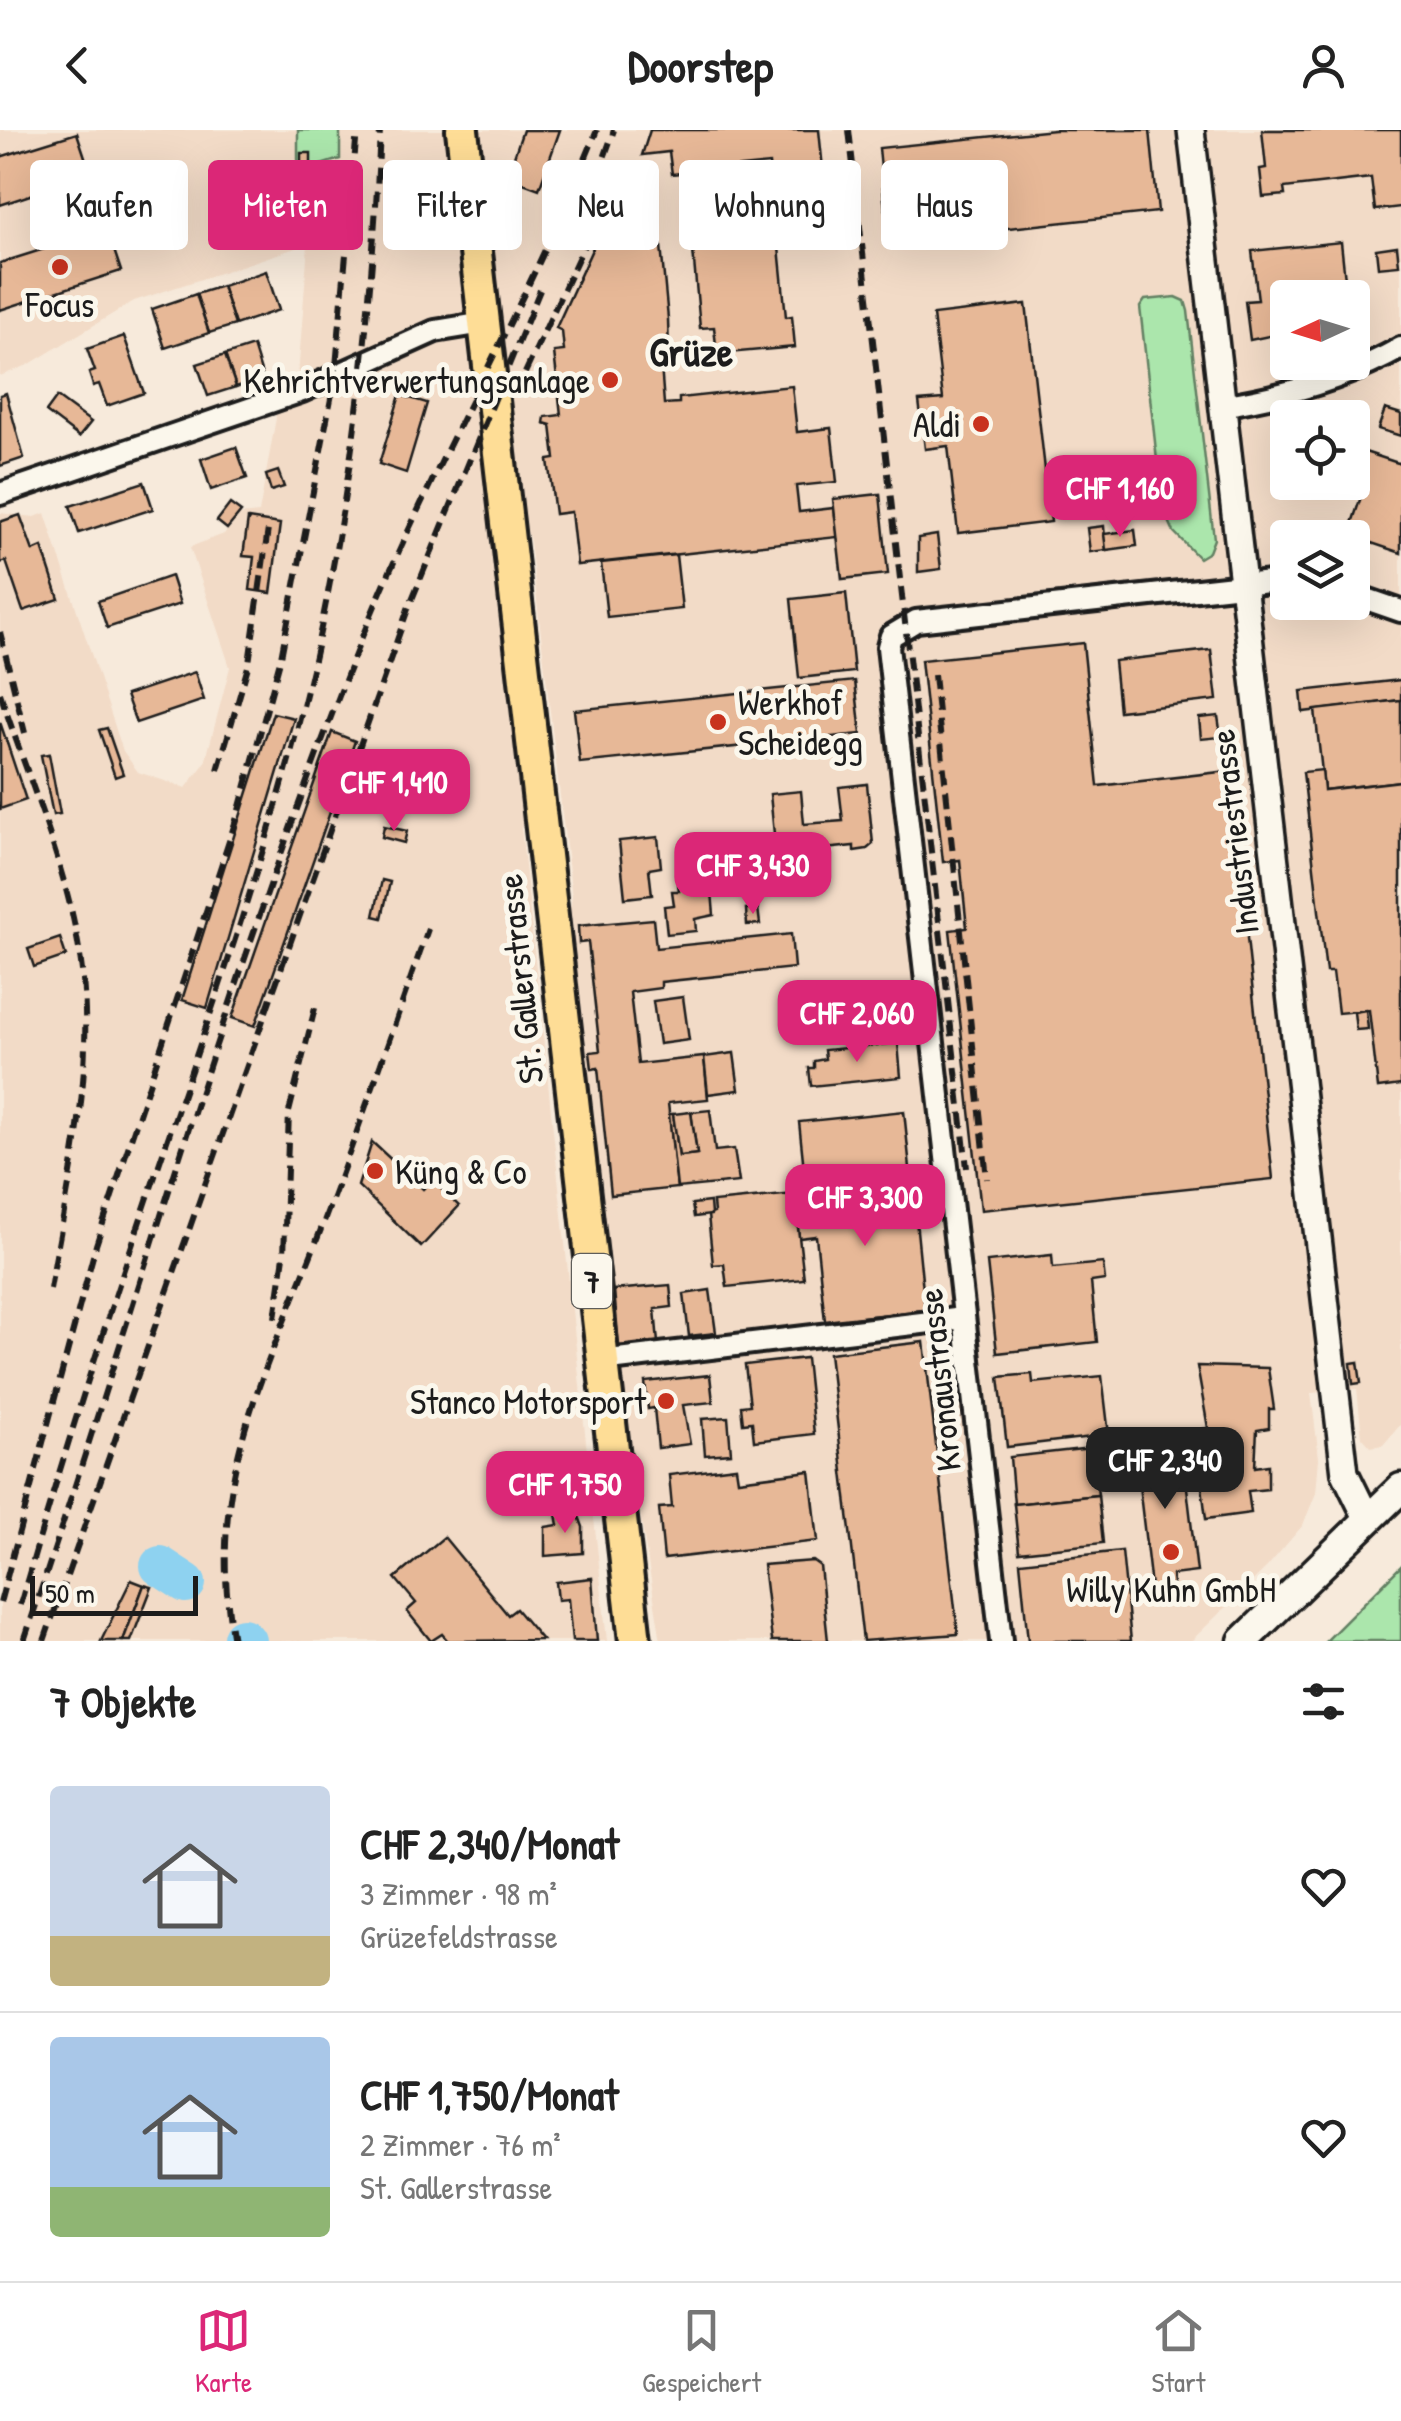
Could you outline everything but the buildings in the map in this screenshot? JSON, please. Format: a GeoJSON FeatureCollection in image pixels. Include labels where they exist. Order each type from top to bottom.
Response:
{"type":"FeatureCollection","features":[{"type":"Feature","properties":{"kind":"main road","name":"St. Gallerstrasse"},"geometry":{"type":"LineString","coordinates":[[462,130],[636,1641]]}},
{"type":"Feature","properties":{"kind":"main road"},"geometry":{"type":"LineString","coordinates":[[1243,1641],[1401,1488]]}},
{"type":"Feature","properties":{"kind":"street","name":"Industriestrasse"},"geometry":{"type":"LineString","coordinates":[[1191,130],[1344,1472],[1368,1520]]}},
{"type":"Feature","properties":{"kind":"street"},"geometry":{"type":"LineString","coordinates":[[0,494],[302,392],[435,331],[484,323]]}},
{"type":"Feature","properties":{"kind":"street"},"geometry":{"type":"LineString","coordinates":[[1222,406],[1305,388],[1368,367],[1401,348]]}},
{"type":"Feature","properties":{"kind":"street"},"geometry":{"type":"LineString","coordinates":[[1242,586],[1270,582]]}},
{"type":"Feature","properties":{"kind":"street","name":"Kronaustrasse"},"geometry":{"type":"LineString","coordinates":[[1001,1641],[888,647],[891,636],[900,627],[916,622],[1242,586]]}},
{"type":"Feature","properties":{"kind":"street"},"geometry":{"type":"LineString","coordinates":[[1370,600],[1401,610]]}},
{"type":"Feature","properties":{"kind":"street"},"geometry":{"type":"LineString","coordinates":[[601,1360],[964,1318]]}},
{"type":"Feature","properties":{"kind":"shaded area"},"geometry":{"type":"Polygon","coordinates":[[[0,130],[298,130],[299,160],[208,160],[208,250],[290,250],[134,301],[28,365],[0,376],[0,130]]]}},
{"type":"Feature","properties":{"kind":"shaded area"},"geometry":{"type":"Polygon","coordinates":[[[340,130],[1401,130],[1401,1424],[1383,1445],[1371,1447],[1362,1437],[1357,1389],[1311,1393],[1319,1458],[1316,1493],[1303,1525],[1267,1567],[1191,1641],[661,1641],[611,1337],[567,926],[572,897],[530,542],[515,486],[537,794],[521,827],[607,1641],[0,1641],[0,513],[35,517],[45,513],[123,751],[138,772],[186,788],[205,763],[230,667],[190,547],[224,534],[239,515],[259,513],[276,418],[273,402],[302,391],[298,377],[308,250],[363,250],[363,160],[337,160],[340,159],[340,130]]]}},
{"type":"Feature","properties":{"kind":"green space"},"geometry":{"type":"Polygon","coordinates":[[[298,130],[340,130],[340,159],[298,160],[298,130]]]}},
{"type":"Feature","properties":{"kind":"green space"},"geometry":{"type":"Polygon","coordinates":[[[1176,297],[1185,301],[1188,311],[1214,539],[1209,552],[1199,558],[1174,532],[1162,505],[1140,307],[1145,300],[1176,297]]]}},
{"type":"Feature","properties":{"kind":"green space"},"geometry":{"type":"Polygon","coordinates":[[[1401,1566],[1401,1641],[1326,1641],[1401,1566]]]}},
{"type":"Feature","properties":{"kind":"waterway"},"geometry":{"type":"LineString","coordinates":[[160,1566],[186,1583]]}},
{"type":"Feature","properties":{"kind":"waterway"},"geometry":{"type":"LineString","coordinates":[[243,1638],[246,1641]]}},
{"type":"Feature","properties":{"kind":"railway"},"geometry":{"type":"LineString","coordinates":[[0,1603],[96,1245],[238,814],[281,657],[335,378],[357,130]]}},
{"type":"Feature","properties":{"kind":"railway"},"geometry":{"type":"LineString","coordinates":[[20,1605],[110,1312],[246,905],[312,669],[338,536],[358,401],[372,266],[380,130]]}},
{"type":"Feature","properties":{"kind":"railway"},"geometry":{"type":"LineString","coordinates":[[24,1641],[225,1017],[311,769],[385,581],[540,261],[597,130]]}},
{"type":"Feature","properties":{"kind":"railway"},"geometry":{"type":"LineString","coordinates":[[603,160],[614,130]]}},
{"type":"Feature","properties":{"kind":"railway"},"geometry":{"type":"LineString","coordinates":[[849,130],[967,1168]]}},
{"type":"Feature","properties":{"kind":"railway"},"geometry":{"type":"LineString","coordinates":[[525,373],[582,250]]}},
{"type":"Feature","properties":{"kind":"railway"},"geometry":{"type":"LineString","coordinates":[[44,1641],[408,609],[540,290]]}},
{"type":"Feature","properties":{"kind":"railway"},"geometry":{"type":"LineString","coordinates":[[218,770],[249,663],[269,522]]}},
{"type":"Feature","properties":{"kind":"railway"},"geometry":{"type":"LineString","coordinates":[[0,632],[25,733]]}},
{"type":"Feature","properties":{"kind":"railway"},"geometry":{"type":"LineString","coordinates":[[934,675],[987,1179]]}},
{"type":"Feature","properties":{"kind":"railway"},"geometry":{"type":"LineString","coordinates":[[0,693],[66,889],[84,998],[83,1081],[50,1289]]}},
{"type":"Feature","properties":{"kind":"railway"},"geometry":{"type":"LineString","coordinates":[[233,1641],[226,1581],[227,1527],[246,1426],[337,1187],[428,929]]}},
{"type":"Feature","properties":{"kind":"railway"},"geometry":{"type":"LineString","coordinates":[[275,1318],[284,1256],[289,1112],[315,1008]]}},
{"type":"Feature","properties":{"kind":"place","name":"Focus"},"geometry":{"type":"Point","coordinates":[60,267]}},
{"type":"Feature","properties":{"kind":"place","name":"Kehrichtverwertungsanlage"},"geometry":{"type":"Point","coordinates":[610,380]}},
{"type":"Feature","properties":{"kind":"place","name":"Aldi"},"geometry":{"type":"Point","coordinates":[981,424]}},
{"type":"Feature","properties":{"kind":"place","name":"Werkhof Scheidegg"},"geometry":{"type":"Point","coordinates":[718,722]}},
{"type":"Feature","properties":{"kind":"place","name":"Küng & Co"},"geometry":{"type":"Point","coordinates":[375,1171]}},
{"type":"Feature","properties":{"kind":"place","name":"Stanco Motorsport"},"geometry":{"type":"Point","coordinates":[666,1401]}},
{"type":"Feature","properties":{"kind":"place","name":"Willy Kuhn GmbH"},"geometry":{"type":"Point","coordinates":[1171,1552]}},
{"type":"Feature","properties":{"kind":"district","name":"Grüze"},"geometry":{"type":"Point","coordinates":[691,351]}}]}
